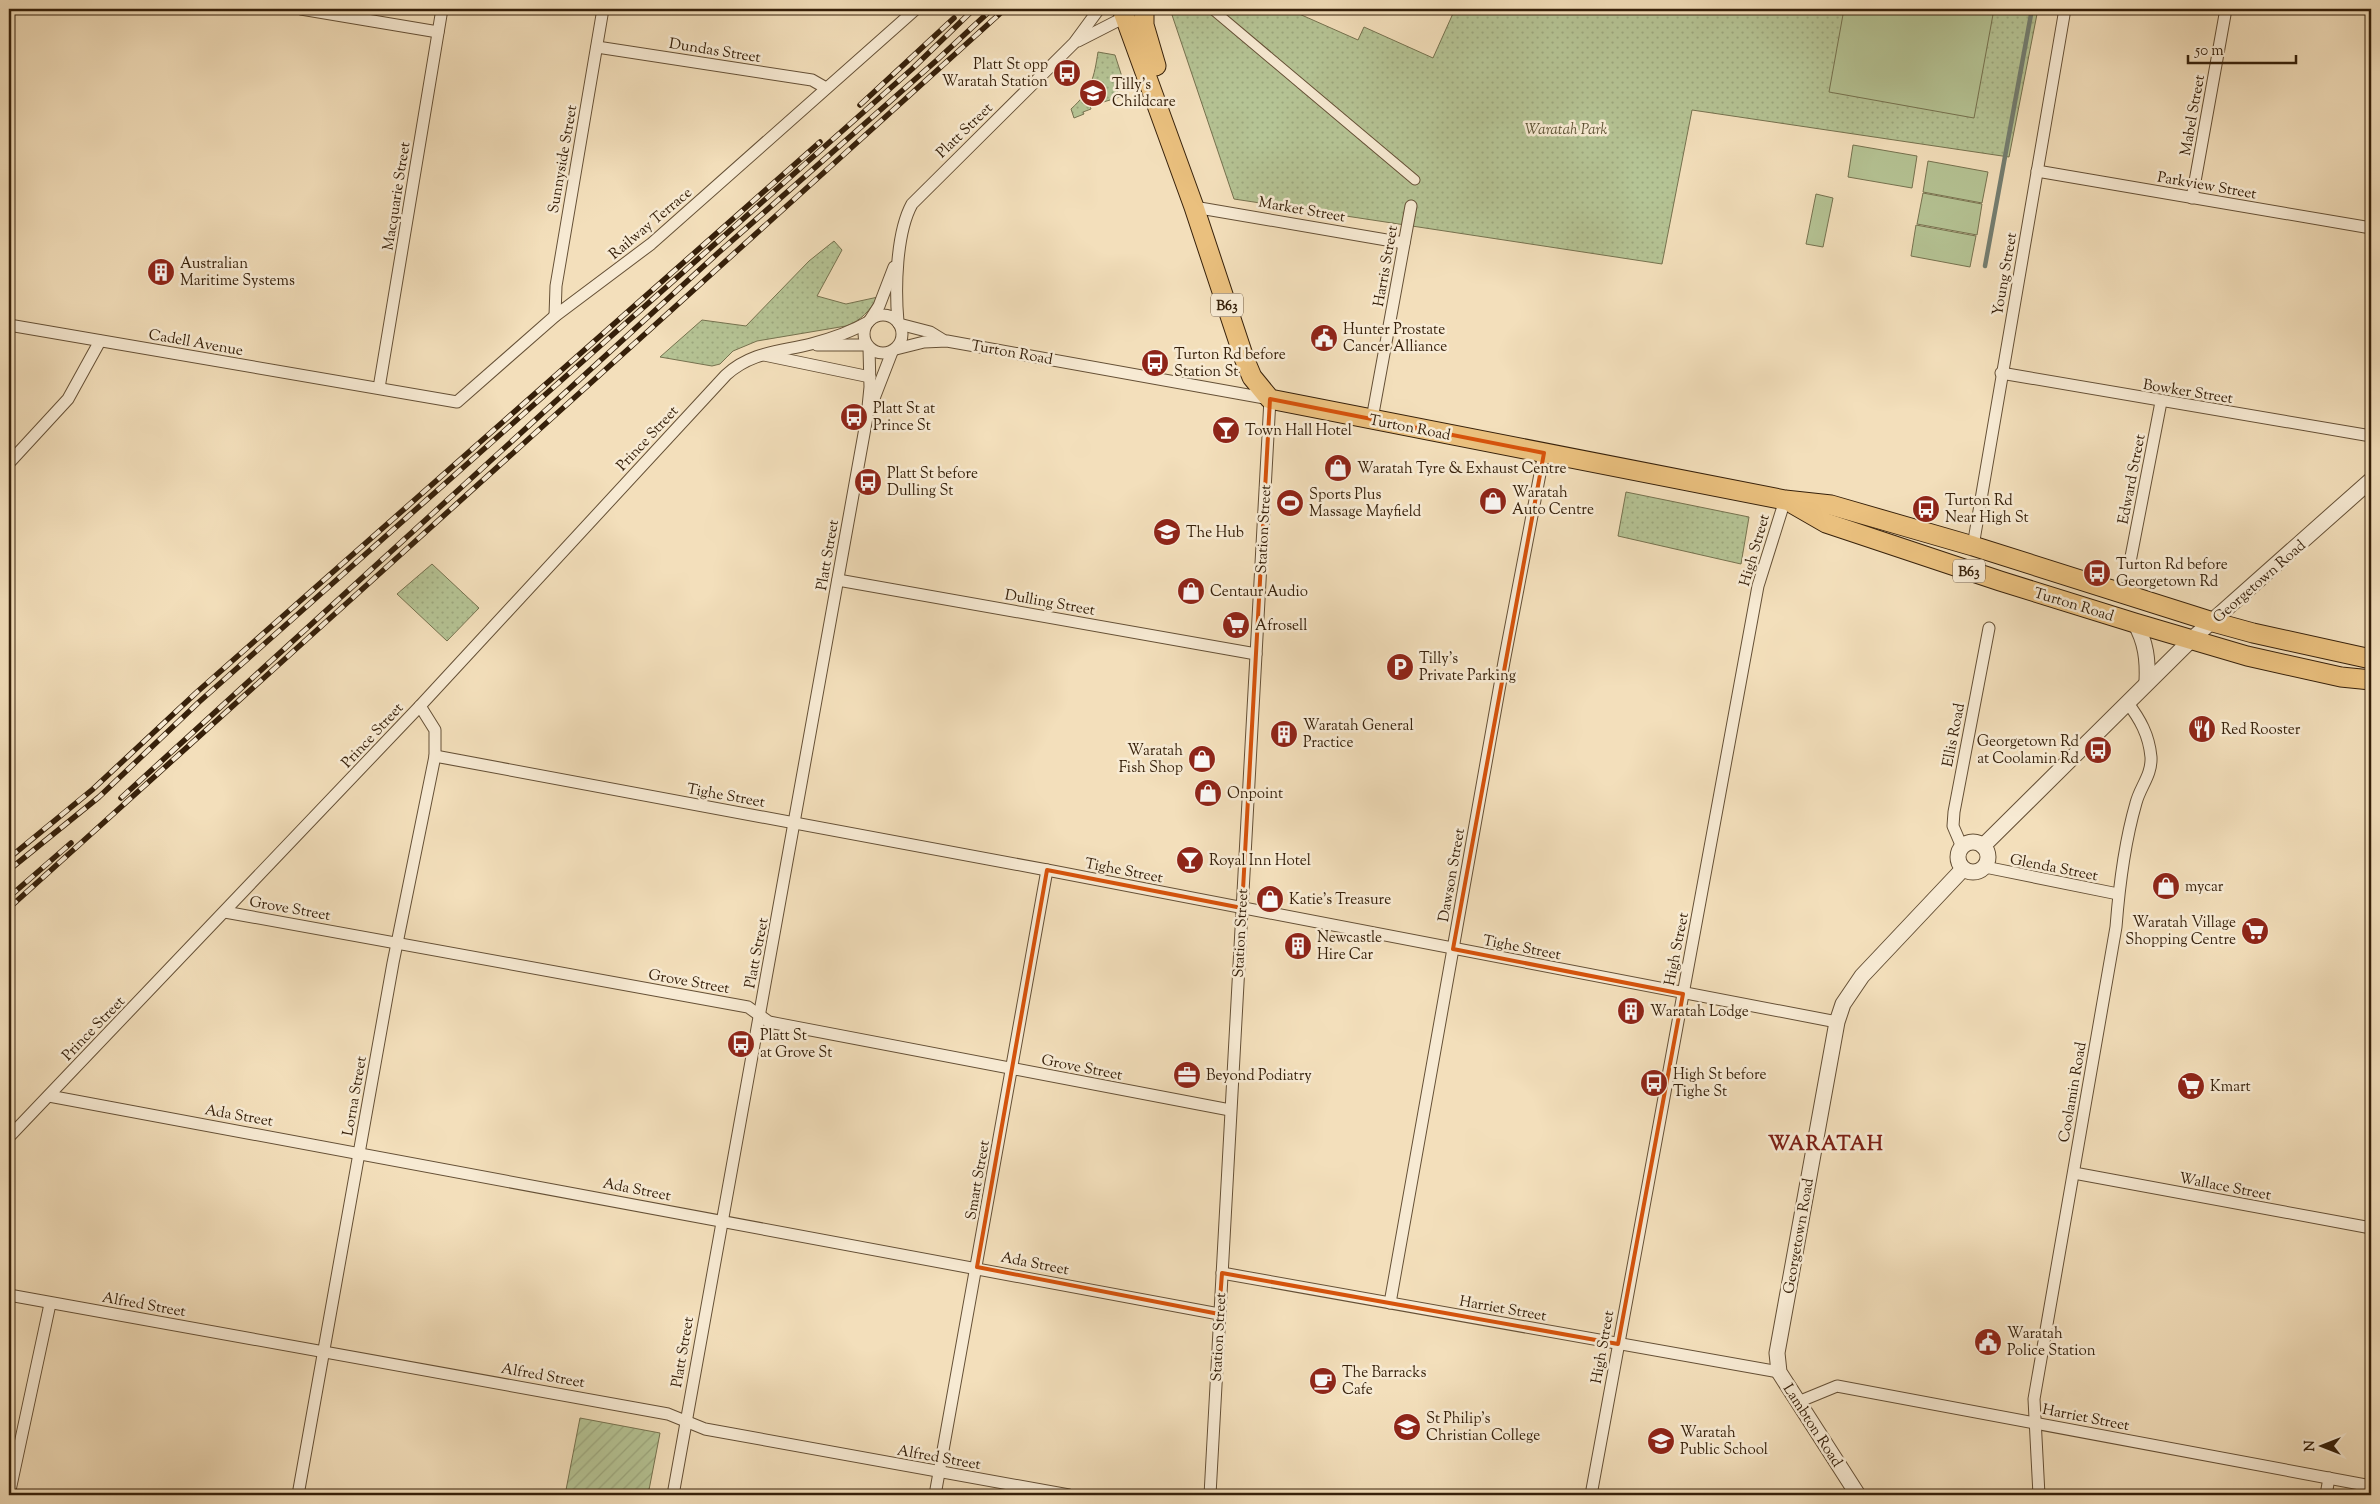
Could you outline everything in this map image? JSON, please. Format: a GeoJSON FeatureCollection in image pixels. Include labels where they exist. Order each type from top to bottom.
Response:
{"type":"FeatureCollection","features":[{"type":"Feature","properties":{"kind":"main road","name":"B63"},"geometry":{"type":"LineString","coordinates":[[1144,9],[1146,31],[1194,207]]}},
{"type":"Feature","properties":{"kind":"main road","name":"B63"},"geometry":{"type":"LineString","coordinates":[[1126,12],[1246,364],[1252,377],[1270,399]]}},
{"type":"Feature","properties":{"kind":"main road","name":"Turton Road"},"geometry":{"type":"LineString","coordinates":[[1270,399],[1785,500],[1832,505],[1973,546],[2213,622],[2253,633],[2371,659]]}},
{"type":"Feature","properties":{"kind":"main road","name":"Turton Road"},"geometry":{"type":"LineString","coordinates":[[1785,500],[1826,523],[2000,581],[2192,640],[2247,656],[2341,676],[2371,680]]}},
{"type":"Feature","properties":{"kind":"street"},"geometry":{"type":"LineString","coordinates":[[301,9],[438,32]]}},
{"type":"Feature","properties":{"kind":"street","name":"Macquarie Street"},"geometry":{"type":"LineString","coordinates":[[379,388],[442,9]]}},
{"type":"Feature","properties":{"kind":"street","name":"Sunnyside Street"},"geometry":{"type":"LineString","coordinates":[[555,316],[556,286],[604,9]]}},
{"type":"Feature","properties":{"kind":"street","name":"Railway Terrace"},"geometry":{"type":"LineString","coordinates":[[379,388],[457,402],[555,316],[651,244],[916,9]]}},
{"type":"Feature","properties":{"kind":"street","name":"Platt Street"},"geometry":{"type":"LineString","coordinates":[[869,321],[879,306],[899,253],[909,210],[921,193],[1074,43],[1099,9]]}},
{"type":"Feature","properties":{"kind":"street"},"geometry":{"type":"LineString","coordinates":[[1212,9],[1415,180]]}},
{"type":"Feature","properties":{"kind":"street","name":"Young Street"},"geometry":{"type":"LineString","coordinates":[[1973,546],[2001,373],[2065,9]]}},
{"type":"Feature","properties":{"kind":"street","name":"Mabel Street"},"geometry":{"type":"LineString","coordinates":[[2192,198],[2226,9]]}},
{"type":"Feature","properties":{"kind":"street","name":"Platt Street"},"geometry":{"type":"LineString","coordinates":[[1074,43],[1126,12]]}},
{"type":"Feature","properties":{"kind":"street","name":"Dundas Street"},"geometry":{"type":"LineString","coordinates":[[597,47],[812,80],[826,88]]}},
{"type":"Feature","properties":{"kind":"street","name":"Parkview Street"},"geometry":{"type":"LineString","coordinates":[[2038,171],[2371,228]]}},
{"type":"Feature","properties":{"kind":"street","name":"Harris Street"},"geometry":{"type":"LineString","coordinates":[[1372,420],[1411,206]]}},
{"type":"Feature","properties":{"kind":"street","name":"Market Street"},"geometry":{"type":"LineString","coordinates":[[1194,207],[1404,243]]}},
{"type":"Feature","properties":{"kind":"street","name":"Platt Street"},"geometry":{"type":"LineString","coordinates":[[899,253],[897,279],[899,323]]}},
{"type":"Feature","properties":{"kind":"street"},"geometry":{"type":"LineString","coordinates":[[883,315],[891,317],[899,323],[902,338],[894,350],[880,354],[868,347],[864,333],[869,321],[883,315]]}},
{"type":"Feature","properties":{"kind":"street","name":"Prince Street"},"geometry":{"type":"LineString","coordinates":[[9,1137],[226,912],[420,706],[726,375],[741,363],[757,355],[810,344],[869,321]]}},
{"type":"Feature","properties":{"kind":"street","name":"Turton Road"},"geometry":{"type":"LineString","coordinates":[[899,323],[930,332],[947,341]]}},
{"type":"Feature","properties":{"kind":"street","name":"Cadell Avenue"},"geometry":{"type":"LineString","coordinates":[[9,325],[379,388]]}},
{"type":"Feature","properties":{"kind":"street"},"geometry":{"type":"LineString","coordinates":[[9,463],[68,399],[100,341]]}},
{"type":"Feature","properties":{"kind":"street","name":"Turton Road"},"geometry":{"type":"LineString","coordinates":[[894,350],[924,342],[947,341],[1270,399]]}},
{"type":"Feature","properties":{"kind":"street","name":"Prince Street"},"geometry":{"type":"LineString","coordinates":[[810,344],[868,347]]}},
{"type":"Feature","properties":{"kind":"street","name":"Platt Street"},"geometry":{"type":"LineString","coordinates":[[673,1495],[867,417],[870,377],[868,347]]}},
{"type":"Feature","properties":{"kind":"street","name":"Platt Street"},"geometry":{"type":"LineString","coordinates":[[867,417],[887,361],[894,350]]}},
{"type":"Feature","properties":{"kind":"street"},"geometry":{"type":"LineString","coordinates":[[757,355],[870,377]]}},
{"type":"Feature","properties":{"kind":"street","name":"Bowker Street"},"geometry":{"type":"LineString","coordinates":[[2001,373],[2162,402],[2371,436]]}},
{"type":"Feature","properties":{"kind":"street","name":"Station Street"},"geometry":{"type":"LineString","coordinates":[[1210,1495],[1270,399]]}},
{"type":"Feature","properties":{"kind":"street","name":"Edward Street"},"geometry":{"type":"LineString","coordinates":[[2130,562],[2162,402]]}},
{"type":"Feature","properties":{"kind":"street","name":"Dawson Street"},"geometry":{"type":"LineString","coordinates":[[1390,1303],[1544,453]]}},
{"type":"Feature","properties":{"kind":"street","name":"Georgetown Road"},"geometry":{"type":"LineString","coordinates":[[1984,846],[2147,682],[2371,480]]}},
{"type":"Feature","properties":{"kind":"street","name":"High Street"},"geometry":{"type":"LineString","coordinates":[[1591,1495],[1758,586],[1785,500]]}},
{"type":"Feature","properties":{"kind":"street","name":"Dulling Street"},"geometry":{"type":"LineString","coordinates":[[838,580],[1256,654]]}},
{"type":"Feature","properties":{"kind":"street"},"geometry":{"type":"LineString","coordinates":[[2135,622],[2146,649],[2147,682]]}},
{"type":"Feature","properties":{"kind":"street","name":"Ellis Road"},"geometry":{"type":"LineString","coordinates":[[1962,847],[1953,826],[1954,812],[1989,628]]}},
{"type":"Feature","properties":{"kind":"street","name":"Coolamin Road"},"geometry":{"type":"LineString","coordinates":[[2039,1495],[2034,1399],[2116,927],[2118,894],[2136,802],[2147,782],[2151,758],[2147,735],[2127,702]]}},
{"type":"Feature","properties":{"kind":"street","name":"Lorna Street"},"geometry":{"type":"LineString","coordinates":[[298,1495],[397,943],[435,756],[435,730],[420,706]]}},
{"type":"Feature","properties":{"kind":"street","name":"Tighe Street"},"geometry":{"type":"LineString","coordinates":[[435,756],[1047,870],[1683,994],[1837,1022]]}},
{"type":"Feature","properties":{"kind":"street"},"geometry":{"type":"LineString","coordinates":[[1972,842],[1984,846],[1988,856],[1985,868],[1972,873],[1963,869],[1958,860],[1962,847],[1972,842]]}},
{"type":"Feature","properties":{"kind":"street","name":"Glenda Street"},"geometry":{"type":"LineString","coordinates":[[1985,868],[2118,894]]}},
{"type":"Feature","properties":{"kind":"street","name":"Georgetown Road"},"geometry":{"type":"LineString","coordinates":[[1777,1352],[1837,1022],[1843,1004],[1862,976],[1963,869]]}},
{"type":"Feature","properties":{"kind":"street","name":"Smart Street"},"geometry":{"type":"LineString","coordinates":[[934,1495],[977,1267],[1047,870]]}},
{"type":"Feature","properties":{"kind":"street","name":"Grove Street"},"geometry":{"type":"LineString","coordinates":[[226,912],[748,1007],[769,1022],[1230,1110]]}},
{"type":"Feature","properties":{"kind":"street","name":"Ada Street"},"geometry":{"type":"LineString","coordinates":[[49,1096],[977,1267],[1219,1314]]}},
{"type":"Feature","properties":{"kind":"street","name":"Wallace Street"},"geometry":{"type":"LineString","coordinates":[[2074,1173],[2371,1228]]}},
{"type":"Feature","properties":{"kind":"street","name":"Harriet Street"},"geometry":{"type":"LineString","coordinates":[[1222,1273],[1779,1372]]}},
{"type":"Feature","properties":{"kind":"street","name":"Alfred Street"},"geometry":{"type":"LineString","coordinates":[[9,1294],[50,1304],[324,1351],[668,1414],[705,1428],[1069,1495]]}},
{"type":"Feature","properties":{"kind":"street"},"geometry":{"type":"LineString","coordinates":[[9,1495],[50,1304]]}},
{"type":"Feature","properties":{"kind":"street","name":"Lambton Road"},"geometry":{"type":"LineString","coordinates":[[1777,1352],[1779,1372],[1858,1495]]}},
{"type":"Feature","properties":{"kind":"street","name":"Harriet Street"},"geometry":{"type":"LineString","coordinates":[[1798,1402],[1837,1386],[2371,1486]]}},
{"type":"Feature","properties":{"kind":"street"},"geometry":{"type":"LineString","coordinates":[[2326,1495],[2329,1478]]}},
{"type":"Feature","properties":{"kind":"highlighted area"},"geometry":{"type":"Polygon","coordinates":[[[1270,399],[1544,453],[1453,949],[1683,994],[1618,1344],[1222,1273],[1219,1314],[977,1267],[1047,870],[1242,908],[1270,399]]]}},
{"type":"Feature","properties":{"kind":"green space","name":"Waratah Park"},"geometry":{"type":"Polygon","coordinates":[[[1170,9],[1288,9],[1358,40],[1364,27],[1433,58],[1455,9],[2038,9],[2009,157],[1692,110],[1662,264],[1234,199],[1170,9]]]}},
{"type":"Feature","properties":{"kind":"green space"},"geometry":{"type":"Polygon","coordinates":[[[1844,9],[1994,9],[1974,118],[1829,92],[1844,9]]]}},
{"type":"Feature","properties":{"kind":"green space"},"geometry":{"type":"Polygon","coordinates":[[[1098,52],[1115,55],[1124,83],[1115,86],[1120,97],[1090,106],[1091,109],[1074,118],[1071,109],[1084,96],[1091,83],[1098,52]]]}},
{"type":"Feature","properties":{"kind":"green space"},"geometry":{"type":"Polygon","coordinates":[[[1853,145],[1917,156],[1912,188],[1848,177],[1853,145]]]}},
{"type":"Feature","properties":{"kind":"green space"},"geometry":{"type":"Polygon","coordinates":[[[1928,161],[1988,172],[1982,203],[1923,192],[1928,161]]]}},
{"type":"Feature","properties":{"kind":"green space"},"geometry":{"type":"Polygon","coordinates":[[[1923,193],[1982,204],[1977,235],[1917,224],[1923,193]]]}},
{"type":"Feature","properties":{"kind":"green space"},"geometry":{"type":"Polygon","coordinates":[[[1816,194],[1833,198],[1823,247],[1806,244],[1816,194]]]}},
{"type":"Feature","properties":{"kind":"green space"},"geometry":{"type":"Polygon","coordinates":[[[1916,225],[1976,236],[1970,267],[1911,256],[1916,225]]]}},
{"type":"Feature","properties":{"kind":"green space"},"geometry":{"type":"Polygon","coordinates":[[[834,241],[842,250],[817,296],[846,304],[878,297],[861,318],[846,326],[757,341],[733,351],[720,364],[712,366],[660,357],[702,320],[746,326],[809,261],[834,241]]]}},
{"type":"Feature","properties":{"kind":"green space"},"geometry":{"type":"Polygon","coordinates":[[[1626,492],[1749,517],[1741,564],[1618,536],[1626,492]]]}},
{"type":"Feature","properties":{"kind":"green space"},"geometry":{"type":"Polygon","coordinates":[[[432,564],[479,608],[447,641],[397,594],[432,564]]]}},
{"type":"Feature","properties":{"kind":"green space"},"geometry":{"type":"Polygon","coordinates":[[[580,1418],[660,1433],[648,1495],[565,1495],[580,1418]]]}},
{"type":"Feature","properties":{"kind":"waterway"},"geometry":{"type":"LineString","coordinates":[[1985,266],[2032,9]]}},
{"type":"Feature","properties":{"kind":"railway"},"geometry":{"type":"LineString","coordinates":[[9,870],[99,797],[199,702],[912,69],[974,9]]}},
{"type":"Feature","properties":{"kind":"railway"},"geometry":{"type":"LineString","coordinates":[[121,798],[718,253],[937,60],[992,9]]}},
{"type":"Feature","properties":{"kind":"railway"},"geometry":{"type":"LineString","coordinates":[[9,908],[1005,9]]}},
{"type":"Feature","properties":{"kind":"railway"},"geometry":{"type":"LineString","coordinates":[[860,105],[954,18]]}},
{"type":"Feature","properties":{"kind":"railway"},"geometry":{"type":"LineString","coordinates":[[9,858],[93,789],[197,692],[820,142]]}},
{"type":"Feature","properties":{"kind":"railway"},"geometry":{"type":"LineString","coordinates":[[9,897],[71,843]]}},
{"type":"Feature","properties":{"kind":"place","name":"Platt St opp Waratah Station"},"geometry":{"type":"Point","coordinates":[1067,73]}},
{"type":"Feature","properties":{"kind":"place","name":"Tilly’s Childcare"},"geometry":{"type":"Point","coordinates":[1093,93]}},
{"type":"Feature","properties":{"kind":"place","name":"Australian Maritime Systems"},"geometry":{"type":"Point","coordinates":[161,272]}},
{"type":"Feature","properties":{"kind":"place","name":"Hunter Prostate Cancer Alliance"},"geometry":{"type":"Point","coordinates":[1324,338]}},
{"type":"Feature","properties":{"kind":"place","name":"Turton Rd before Station St"},"geometry":{"type":"Point","coordinates":[1155,363]}},
{"type":"Feature","properties":{"kind":"place","name":"Platt St at Prince St"},"geometry":{"type":"Point","coordinates":[854,417]}},
{"type":"Feature","properties":{"kind":"place","name":"Town Hall Hotel"},"geometry":{"type":"Point","coordinates":[1226,430]}},
{"type":"Feature","properties":{"kind":"place","name":"Waratah Tyre & Exhaust Centre"},"geometry":{"type":"Point","coordinates":[1338,468]}},
{"type":"Feature","properties":{"kind":"place","name":"Platt St before Dulling St"},"geometry":{"type":"Point","coordinates":[868,482]}},
{"type":"Feature","properties":{"kind":"place","name":"Waratah Auto Centre"},"geometry":{"type":"Point","coordinates":[1493,501]}},
{"type":"Feature","properties":{"kind":"place","name":"Sports Plus Massage Mayfield"},"geometry":{"type":"Point","coordinates":[1290,503]}},
{"type":"Feature","properties":{"kind":"place","name":"Turton Rd Near High St"},"geometry":{"type":"Point","coordinates":[1926,509]}},
{"type":"Feature","properties":{"kind":"place","name":"The Hub"},"geometry":{"type":"Point","coordinates":[1167,532]}},
{"type":"Feature","properties":{"kind":"place","name":"Turton Rd before Georgetown Rd"},"geometry":{"type":"Point","coordinates":[2097,573]}},
{"type":"Feature","properties":{"kind":"place","name":"Centaur Audio"},"geometry":{"type":"Point","coordinates":[1191,591]}},
{"type":"Feature","properties":{"kind":"place","name":"Afrosell"},"geometry":{"type":"Point","coordinates":[1236,625]}},
{"type":"Feature","properties":{"kind":"place","name":"Tilly's Private Parking"},"geometry":{"type":"Point","coordinates":[1400,667]}},
{"type":"Feature","properties":{"kind":"place","name":"Red Rooster"},"geometry":{"type":"Point","coordinates":[2202,729]}},
{"type":"Feature","properties":{"kind":"place","name":"Waratah General Practice"},"geometry":{"type":"Point","coordinates":[1284,734]}},
{"type":"Feature","properties":{"kind":"place","name":"Georgetown Rd at Coolamin Rd"},"geometry":{"type":"Point","coordinates":[2098,750]}},
{"type":"Feature","properties":{"kind":"place","name":"Waratah Fish Shop"},"geometry":{"type":"Point","coordinates":[1202,759]}},
{"type":"Feature","properties":{"kind":"place","name":"Onpoint"},"geometry":{"type":"Point","coordinates":[1208,793]}},
{"type":"Feature","properties":{"kind":"place","name":"Royal Inn Hotel"},"geometry":{"type":"Point","coordinates":[1190,860]}},
{"type":"Feature","properties":{"kind":"place","name":"mycar"},"geometry":{"type":"Point","coordinates":[2166,886]}},
{"type":"Feature","properties":{"kind":"place","name":"Katie’s Treasure"},"geometry":{"type":"Point","coordinates":[1270,899]}},
{"type":"Feature","properties":{"kind":"place","name":"Waratah Village Shopping Centre"},"geometry":{"type":"Point","coordinates":[2255,931]}},
{"type":"Feature","properties":{"kind":"place","name":"Newcastle Hire Car"},"geometry":{"type":"Point","coordinates":[1298,946]}},
{"type":"Feature","properties":{"kind":"place","name":"Waratah Lodge"},"geometry":{"type":"Point","coordinates":[1631,1011]}},
{"type":"Feature","properties":{"kind":"place","name":"Platt St at Grove St"},"geometry":{"type":"Point","coordinates":[741,1044]}},
{"type":"Feature","properties":{"kind":"place","name":"Beyond Podiatry"},"geometry":{"type":"Point","coordinates":[1187,1075]}},
{"type":"Feature","properties":{"kind":"place","name":"High St before Tighe St"},"geometry":{"type":"Point","coordinates":[1654,1083]}},
{"type":"Feature","properties":{"kind":"place","name":"Kmart"},"geometry":{"type":"Point","coordinates":[2191,1086]}},
{"type":"Feature","properties":{"kind":"place","name":"Waratah Police Station"},"geometry":{"type":"Point","coordinates":[1988,1342]}},
{"type":"Feature","properties":{"kind":"place","name":"The Barracks Cafe"},"geometry":{"type":"Point","coordinates":[1323,1381]}},
{"type":"Feature","properties":{"kind":"place","name":"St Philip’s Christian College"},"geometry":{"type":"Point","coordinates":[1407,1427]}},
{"type":"Feature","properties":{"kind":"place","name":"Waratah Public School"},"geometry":{"type":"Point","coordinates":[1661,1441]}},
{"type":"Feature","properties":{"kind":"district","name":"WARATAH"},"geometry":{"type":"Point","coordinates":[1826,1143]}}]}
